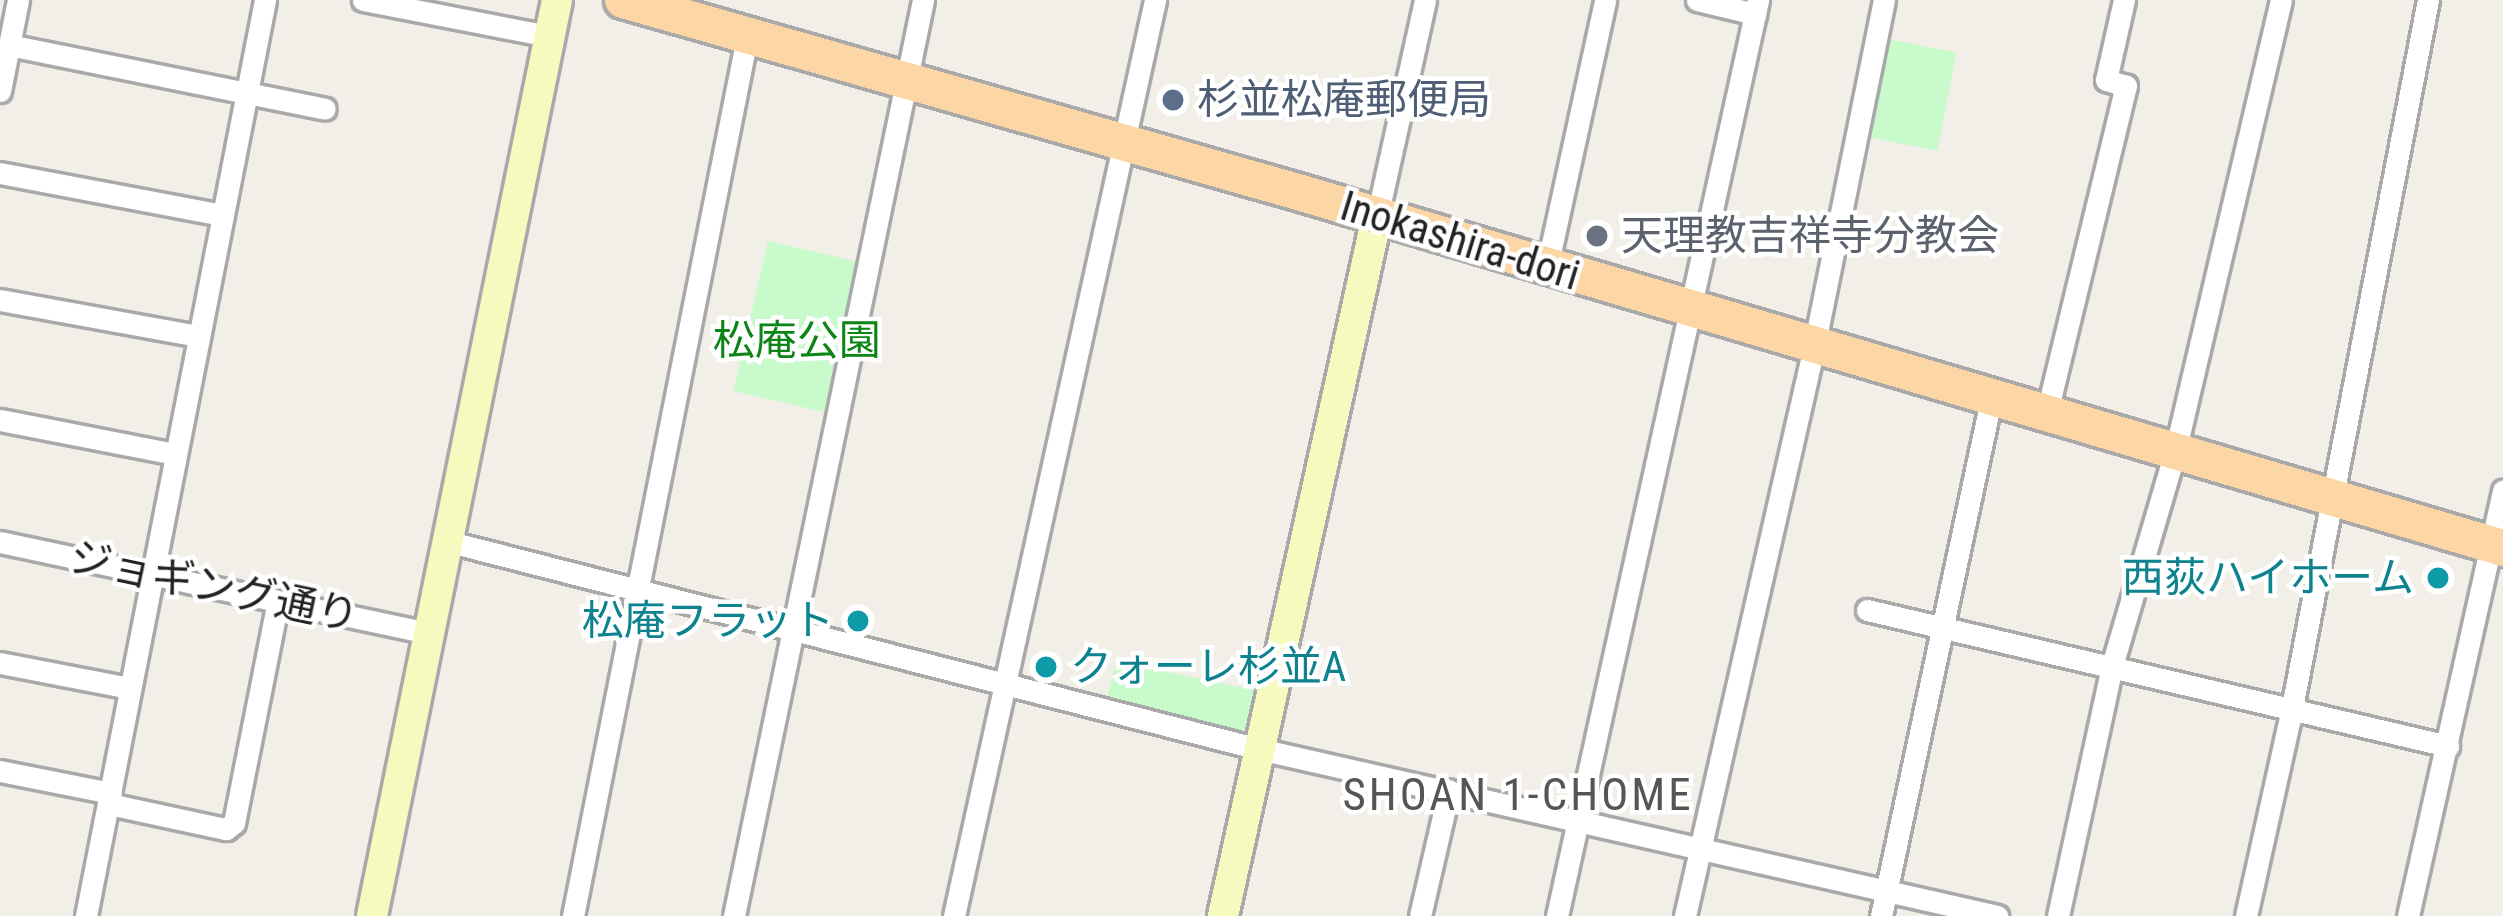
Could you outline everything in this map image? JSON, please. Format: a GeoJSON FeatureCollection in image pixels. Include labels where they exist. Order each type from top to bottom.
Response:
{"type":"FeatureCollection","features":[{"type":"Feature","properties":{"kind":"main road","name":"Inokashira-dori"},"geometry":{"type":"LineString","coordinates":[[623,0],[1124,142],[2498,546]]}},
{"type":"Feature","properties":{"kind":"street"},"geometry":{"type":"LineString","coordinates":[[0,91],[18,0]]}},
{"type":"Feature","properties":{"kind":"street"},"geometry":{"type":"LineString","coordinates":[[86,916],[265,0]]}},
{"type":"Feature","properties":{"kind":"street"},"geometry":{"type":"LineString","coordinates":[[363,0],[549,36]]}},
{"type":"Feature","properties":{"kind":"street"},"geometry":{"type":"LineString","coordinates":[[372,916],[557,0]]}},
{"type":"Feature","properties":{"kind":"street"},"geometry":{"type":"LineString","coordinates":[[734,916],[923,0]]}},
{"type":"Feature","properties":{"kind":"street"},"geometry":{"type":"LineString","coordinates":[[954,916],[1156,0]]}},
{"type":"Feature","properties":{"kind":"street"},"geometry":{"type":"LineString","coordinates":[[1223,916],[1425,0]]}},
{"type":"Feature","properties":{"kind":"street"},"geometry":{"type":"LineString","coordinates":[[1547,267],[1605,0]]}},
{"type":"Feature","properties":{"kind":"street"},"geometry":{"type":"LineString","coordinates":[[1557,916],[1756,7],[1697,0]]}},
{"type":"Feature","properties":{"kind":"street"},"geometry":{"type":"LineString","coordinates":[[1685,916],[1814,347],[1884,0]]}},
{"type":"Feature","properties":{"kind":"street"},"geometry":{"type":"LineString","coordinates":[[2046,416],[2126,86],[2106,80],[2124,0]]}},
{"type":"Feature","properties":{"kind":"street"},"geometry":{"type":"LineString","coordinates":[[2058,916],[2112,665],[2175,452],[2281,0]]}},
{"type":"Feature","properties":{"kind":"street"},"geometry":{"type":"LineString","coordinates":[[2246,916],[2292,708],[2428,0]]}},
{"type":"Feature","properties":{"kind":"street"},"geometry":{"type":"LineString","coordinates":[[573,916],[747,37]]}},
{"type":"Feature","properties":{"kind":"street"},"geometry":{"type":"LineString","coordinates":[[9,45],[326,109]]}},
{"type":"Feature","properties":{"kind":"street"},"geometry":{"type":"LineString","coordinates":[[0,173],[222,215]]}},
{"type":"Feature","properties":{"kind":"street"},"geometry":{"type":"LineString","coordinates":[[0,300],[199,337]]}},
{"type":"Feature","properties":{"kind":"street"},"geometry":{"type":"LineString","coordinates":[[1881,916],[1991,400]]}},
{"type":"Feature","properties":{"kind":"street"},"geometry":{"type":"LineString","coordinates":[[0,420],[176,454]]}},
{"type":"Feature","properties":{"kind":"street"},"geometry":{"type":"LineString","coordinates":[[2408,916],[2498,546],[2503,490]]}},
{"type":"Feature","properties":{"kind":"street"},"geometry":{"type":"LineString","coordinates":[[446,541],[1259,749],[1997,916]]}},
{"type":"Feature","properties":{"kind":"street","name":"ジョギング通り"},"geometry":{"type":"LineString","coordinates":[[0,542],[427,633]]}},
{"type":"Feature","properties":{"kind":"street"},"geometry":{"type":"LineString","coordinates":[[0,771],[226,829],[234,823],[278,601]]}},
{"type":"Feature","properties":{"kind":"street"},"geometry":{"type":"LineString","coordinates":[[1867,610],[2448,746]]}},
{"type":"Feature","properties":{"kind":"street"},"geometry":{"type":"LineString","coordinates":[[0,663],[130,688]]}},
{"type":"Feature","properties":{"kind":"street"},"geometry":{"type":"LineString","coordinates":[[1420,916],[1449,790]]}},
{"type":"Feature","properties":{"kind":"green space"},"geometry":{"type":"Polygon","coordinates":[[[1882,38],[1957,53],[1938,151],[1863,136],[1882,38]]]}},
{"type":"Feature","properties":{"kind":"green space","name":"松庵公園"},"geometry":{"type":"Polygon","coordinates":[[[768,241],[863,263],[829,413],[733,391],[768,241]]]}},
{"type":"Feature","properties":{"kind":"green space"},"geometry":{"type":"Polygon","coordinates":[[[1116,661],[1258,691],[1252,725],[1243,731],[1107,698],[1116,661]]]}},
{"type":"Feature","properties":{"kind":"place","name":"杉並松庵郵便局"},"geometry":{"type":"Point","coordinates":[1173,100]}},
{"type":"Feature","properties":{"kind":"place","name":"天理教吉祥寺分教会"},"geometry":{"type":"Point","coordinates":[1597,236]}},
{"type":"Feature","properties":{"kind":"place","name":"西荻ハイホーム"},"geometry":{"type":"Point","coordinates":[2438,578]}},
{"type":"Feature","properties":{"kind":"place","name":"松庵フラット"},"geometry":{"type":"Point","coordinates":[858,621]}},
{"type":"Feature","properties":{"kind":"place","name":"クォーレ杉並A"},"geometry":{"type":"Point","coordinates":[1046,667]}},
{"type":"Feature","properties":{"kind":"district","name":"SHOAN 1-CHOME"},"geometry":{"type":"Point","coordinates":[1518,795]}}]}
